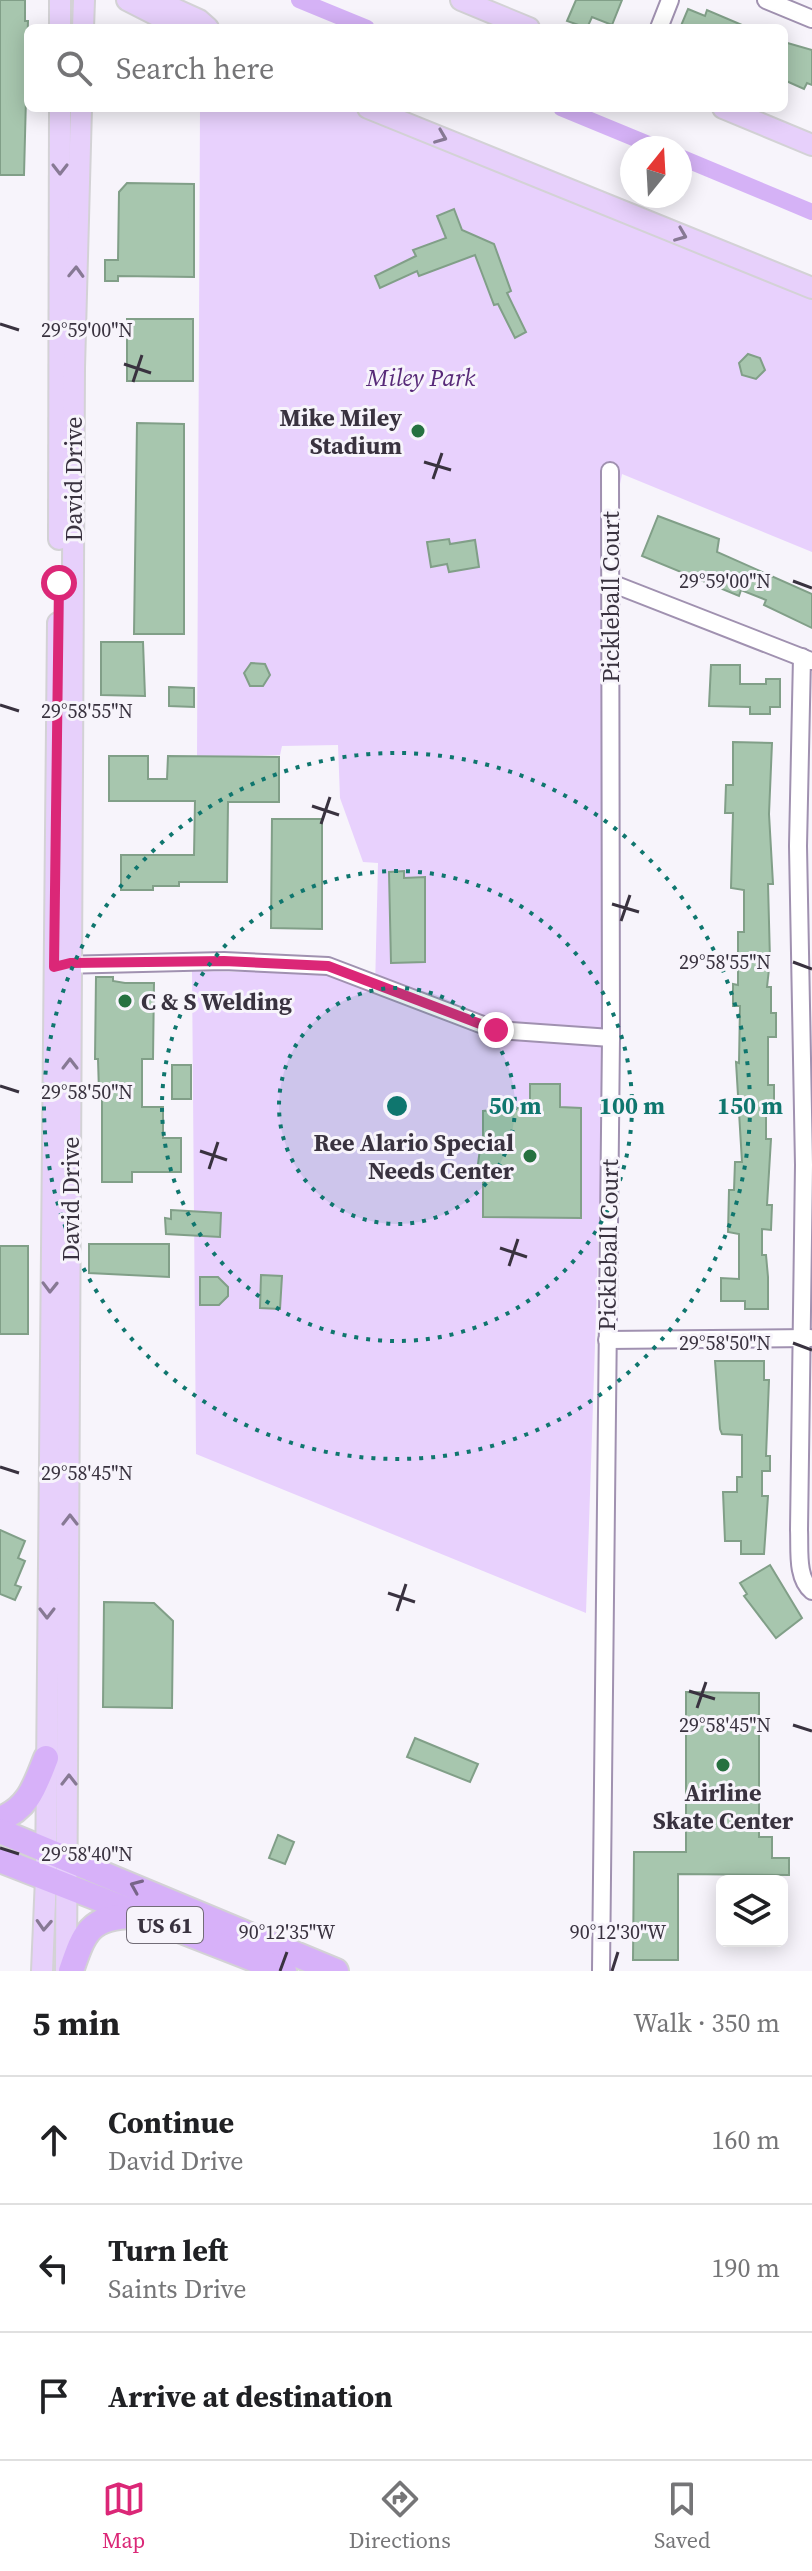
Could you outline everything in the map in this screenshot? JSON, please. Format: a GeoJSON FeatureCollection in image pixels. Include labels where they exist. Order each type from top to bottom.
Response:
{"type":"FeatureCollection","features":[{"type":"Feature","properties":{"kind":"highway"},"geometry":{"type":"LineString","coordinates":[[0,1819],[15,1813],[31,1796],[46,1758]]}},
{"type":"Feature","properties":{"kind":"highway","name":"US 61"},"geometry":{"type":"LineString","coordinates":[[0,1831],[336,1971]]}},
{"type":"Feature","properties":{"kind":"highway","name":"US 61"},"geometry":{"type":"LineString","coordinates":[[0,1860],[284,1971]]}},
{"type":"Feature","properties":{"kind":"highway"},"geometry":{"type":"LineString","coordinates":[[68,1971],[82,1940],[94,1924],[109,1917],[141,1916]]}},
{"type":"Feature","properties":{"kind":"main road"},"geometry":{"type":"LineString","coordinates":[[60,0],[60,24]]}},
{"type":"Feature","properties":{"kind":"main road"},"geometry":{"type":"LineString","coordinates":[[83,24],[84,0]]}},
{"type":"Feature","properties":{"kind":"main road"},"geometry":{"type":"LineString","coordinates":[[127,0],[174,24]]}},
{"type":"Feature","properties":{"kind":"main road"},"geometry":{"type":"LineString","coordinates":[[155,0],[204,24]]}},
{"type":"Feature","properties":{"kind":"main road"},"geometry":{"type":"LineString","coordinates":[[461,0],[519,24]]}},
{"type":"Feature","properties":{"kind":"main road","name":"David Drive"},"geometry":{"type":"LineString","coordinates":[[58,1854],[68,230],[60,112]]}},
{"type":"Feature","properties":{"kind":"main road","name":"David Drive"},"geometry":{"type":"LineString","coordinates":[[68,230],[81,112]]}},
{"type":"Feature","properties":{"kind":"main road"},"geometry":{"type":"LineString","coordinates":[[378,112],[812,288]]}},
{"type":"Feature","properties":{"kind":"main road"},"geometry":{"type":"LineString","coordinates":[[733,112],[812,145]]}},
{"type":"Feature","properties":{"kind":"main road","name":"David Drive"},"geometry":{"type":"LineString","coordinates":[[58,1854],[46,1758],[62,965]]}},
{"type":"Feature","properties":{"kind":"main road"},"geometry":{"type":"LineString","coordinates":[[42,1971],[57,1883],[58,1854]]}},
{"type":"Feature","properties":{"kind":"main road"},"geometry":{"type":"LineString","coordinates":[[57,1883],[68,1971]]}},
{"type":"Feature","properties":{"kind":"street"},"geometry":{"type":"LineString","coordinates":[[661,24],[670,0]]}},
{"type":"Feature","properties":{"kind":"street"},"geometry":{"type":"LineString","coordinates":[[766,0],[812,19]]}},
{"type":"Feature","properties":{"kind":"street","name":"Pickleball Court"},"geometry":{"type":"LineString","coordinates":[[601,1971],[611,1038],[610,471]]}},
{"type":"Feature","properties":{"kind":"street"},"geometry":{"type":"LineString","coordinates":[[611,583],[807,660],[798,846],[806,1338],[799,1530],[804,1585],[812,1591]]}},
{"type":"Feature","properties":{"kind":"street"},"geometry":{"type":"LineString","coordinates":[[62,965],[224,961],[328,966],[496,1030],[611,1038]]}},
{"type":"Feature","properties":{"kind":"street"},"geometry":{"type":"LineString","coordinates":[[607,1340],[806,1338]]}},
{"type":"Feature","properties":{"kind":"green space","name":"Miley Park"},"geometry":{"type":"Polygon","coordinates":[[[200,112],[357,112],[812,292],[812,552],[622,474],[601,580],[611,868],[586,1613],[196,1454],[192,971],[324,973],[375,989],[378,863],[363,862],[340,798],[338,745],[282,746],[280,755],[197,757],[200,112]]]}},
{"type":"Feature","properties":{"kind":"building"},"geometry":{"type":"Polygon","coordinates":[[[0,0],[25,0],[25,21],[28,21],[24,24],[24,175],[0,175],[0,0]]]}},
{"type":"Feature","properties":{"kind":"building"},"geometry":{"type":"Polygon","coordinates":[[[576,0],[622,0],[612,24],[592,17],[589,24],[567,21],[576,0]]]}},
{"type":"Feature","properties":{"kind":"building"},"geometry":{"type":"Polygon","coordinates":[[[688,9],[705,16],[707,10],[740,24],[682,24],[688,9]]]}},
{"type":"Feature","properties":{"kind":"building"},"geometry":{"type":"Polygon","coordinates":[[[788,43],[812,50],[812,85],[807,83],[804,89],[788,82],[788,43]]]}},
{"type":"Feature","properties":{"kind":"building"},"geometry":{"type":"Polygon","coordinates":[[[127,183],[194,184],[194,277],[118,276],[118,281],[105,281],[105,260],[118,260],[119,192],[127,183]]]}},
{"type":"Feature","properties":{"kind":"building"},"geometry":{"type":"Polygon","coordinates":[[[454,209],[462,230],[494,244],[511,291],[507,293],[526,332],[515,338],[498,304],[494,305],[475,255],[419,276],[417,271],[380,288],[375,276],[416,256],[413,250],[446,238],[437,216],[454,209]]]}},
{"type":"Feature","properties":{"kind":"building"},"geometry":{"type":"Polygon","coordinates":[[[127,319],[193,319],[193,381],[127,381],[127,319]]]}},
{"type":"Feature","properties":{"kind":"building"},"geometry":{"type":"Polygon","coordinates":[[[748,354],[760,358],[765,370],[756,379],[742,375],[739,363],[748,354]]]}},
{"type":"Feature","properties":{"kind":"building"},"geometry":{"type":"Polygon","coordinates":[[[137,423],[184,424],[184,634],[134,634],[137,423]]]}},
{"type":"Feature","properties":{"kind":"building"},"geometry":{"type":"Polygon","coordinates":[[[658,516],[719,539],[717,552],[812,594],[812,628],[764,605],[766,600],[741,590],[739,596],[642,556],[658,516]]]}},
{"type":"Feature","properties":{"kind":"building"},"geometry":{"type":"Polygon","coordinates":[[[449,539],[450,544],[475,540],[479,567],[449,572],[447,564],[431,567],[427,542],[449,539]]]}},
{"type":"Feature","properties":{"kind":"building"},"geometry":{"type":"Polygon","coordinates":[[[101,642],[143,642],[145,696],[101,695],[101,642]]]}},
{"type":"Feature","properties":{"kind":"building"},"geometry":{"type":"Polygon","coordinates":[[[251,663],[265,664],[270,675],[263,686],[250,686],[244,673],[251,663]]]}},
{"type":"Feature","properties":{"kind":"building"},"geometry":{"type":"Polygon","coordinates":[[[711,665],[740,665],[740,684],[766,684],[766,679],[780,679],[780,707],[770,707],[770,714],[750,714],[750,707],[709,706],[711,665]]]}},
{"type":"Feature","properties":{"kind":"building"},"geometry":{"type":"Polygon","coordinates":[[[169,687],[194,688],[194,707],[169,706],[169,687]]]}},
{"type":"Feature","properties":{"kind":"building"},"geometry":{"type":"Polygon","coordinates":[[[733,742],[772,743],[769,814],[773,884],[768,884],[770,960],[767,987],[771,987],[771,1013],[776,1013],[776,1037],[768,1037],[768,1085],[774,1085],[774,1113],[766,1113],[766,1139],[771,1139],[767,1205],[772,1205],[771,1230],[762,1229],[768,1309],[745,1309],[745,1301],[721,1301],[721,1278],[739,1279],[739,1234],[728,1232],[729,1190],[734,1190],[735,1162],[742,1162],[736,1062],[739,1063],[740,1006],[733,1006],[733,984],[738,985],[738,932],[744,932],[744,890],[731,888],[733,813],[725,813],[726,785],[733,785],[733,742]]]}},
{"type":"Feature","properties":{"kind":"building"},"geometry":{"type":"Polygon","coordinates":[[[109,756],[148,756],[148,779],[167,779],[168,756],[279,757],[279,802],[228,802],[227,882],[179,882],[179,886],[153,886],[153,890],[121,890],[121,855],[194,855],[195,801],[109,801],[109,756]]]}},
{"type":"Feature","properties":{"kind":"building"},"geometry":{"type":"Polygon","coordinates":[[[272,819],[322,819],[322,929],[271,928],[272,819]]]}},
{"type":"Feature","properties":{"kind":"building"},"geometry":{"type":"Polygon","coordinates":[[[404,871],[404,878],[425,877],[425,962],[391,963],[389,872],[404,871]]]}},
{"type":"Feature","properties":{"kind":"building"},"geometry":{"type":"Polygon","coordinates":[[[96,977],[113,977],[113,981],[125,983],[154,983],[153,1059],[142,1059],[142,1107],[163,1107],[163,1138],[181,1138],[181,1172],[132,1172],[132,1182],[102,1182],[102,1092],[99,1092],[98,1059],[95,1059],[96,977]]]}},
{"type":"Feature","properties":{"kind":"building"},"geometry":{"type":"Polygon","coordinates":[[[172,1065],[191,1065],[191,1099],[172,1099],[172,1065]]]}},
{"type":"Feature","properties":{"kind":"building","name":"Ree Alario Special Needs Center"},"geometry":{"type":"Polygon","coordinates":[[[530,1084],[560,1084],[560,1107],[581,1108],[581,1218],[483,1217],[483,1179],[480,1179],[478,1164],[480,1149],[483,1149],[483,1111],[530,1107],[530,1084]]]}},
{"type":"Feature","properties":{"kind":"building"},"geometry":{"type":"Polygon","coordinates":[[[171,1210],[221,1213],[220,1237],[166,1234],[165,1218],[171,1219],[171,1210]]]}},
{"type":"Feature","properties":{"kind":"building"},"geometry":{"type":"Polygon","coordinates":[[[89,1244],[169,1244],[169,1277],[89,1273],[89,1244]]]}},
{"type":"Feature","properties":{"kind":"building"},"geometry":{"type":"Polygon","coordinates":[[[0,1246],[28,1246],[28,1334],[0,1334],[0,1246]]]}},
{"type":"Feature","properties":{"kind":"building"},"geometry":{"type":"Polygon","coordinates":[[[261,1275],[282,1276],[280,1309],[260,1308],[261,1275]]]}},
{"type":"Feature","properties":{"kind":"building"},"geometry":{"type":"Polygon","coordinates":[[[200,1277],[218,1277],[228,1287],[228,1296],[219,1305],[200,1305],[200,1277]]]}},
{"type":"Feature","properties":{"kind":"building"},"geometry":{"type":"Polygon","coordinates":[[[715,1361],[764,1361],[764,1380],[769,1380],[766,1456],[770,1456],[770,1471],[762,1471],[762,1496],[768,1496],[764,1554],[741,1554],[741,1541],[725,1541],[723,1492],[737,1492],[737,1477],[742,1477],[742,1435],[722,1434],[720,1429],[715,1361]]]}},
{"type":"Feature","properties":{"kind":"building"},"geometry":{"type":"Polygon","coordinates":[[[0,1530],[25,1541],[18,1558],[25,1561],[15,1585],[21,1587],[15,1600],[0,1594],[0,1530]]]}},
{"type":"Feature","properties":{"kind":"building"},"geometry":{"type":"Polygon","coordinates":[[[770,1565],[802,1618],[776,1638],[744,1596],[747,1594],[740,1583],[770,1565]]]}},
{"type":"Feature","properties":{"kind":"building"},"geometry":{"type":"Polygon","coordinates":[[[104,1602],[154,1603],[173,1621],[172,1708],[103,1707],[104,1602]]]}},
{"type":"Feature","properties":{"kind":"building","name":"Airline Skate Center"},"geometry":{"type":"Polygon","coordinates":[[[686,1692],[759,1693],[759,1837],[772,1837],[772,1858],[789,1858],[789,1875],[678,1874],[678,1960],[633,1960],[634,1852],[686,1852],[686,1692]]]}},
{"type":"Feature","properties":{"kind":"building"},"geometry":{"type":"Polygon","coordinates":[[[415,1738],[478,1764],[470,1782],[407,1757],[415,1738]]]}},
{"type":"Feature","properties":{"kind":"building"},"geometry":{"type":"Polygon","coordinates":[[[278,1835],[294,1842],[285,1864],[269,1858],[278,1835]]]}},
{"type":"Feature","properties":{"kind":"waterway"},"geometry":{"type":"LineString","coordinates":[[299,0],[357,24]]}},
{"type":"Feature","properties":{"kind":"waterway"},"geometry":{"type":"LineString","coordinates":[[571,112],[629,136]]}},
{"type":"Feature","properties":{"kind":"waterway"},"geometry":{"type":"LineString","coordinates":[[692,162],[812,212]]}},
{"type":"Feature","properties":{"kind":"place","name":"Mike Miley Stadium"},"geometry":{"type":"Point","coordinates":[418,431]}},
{"type":"Feature","properties":{"kind":"place","name":"C & S Welding"},"geometry":{"type":"Point","coordinates":[125,1001]}},
{"type":"Feature","properties":{"kind":"place","name":"Ree Alario Special Needs Center"},"geometry":{"type":"Point","coordinates":[530,1156]}},
{"type":"Feature","properties":{"kind":"place","name":"Airline Skate Center"},"geometry":{"type":"Point","coordinates":[723,1765]}},
{"type":"Feature","properties":{"kind":"route"},"geometry":{"type":"LineString","coordinates":[[59,583],[54,967],[70,963],[215,961],[328,966],[358,974],[496,1030]]}}]}
